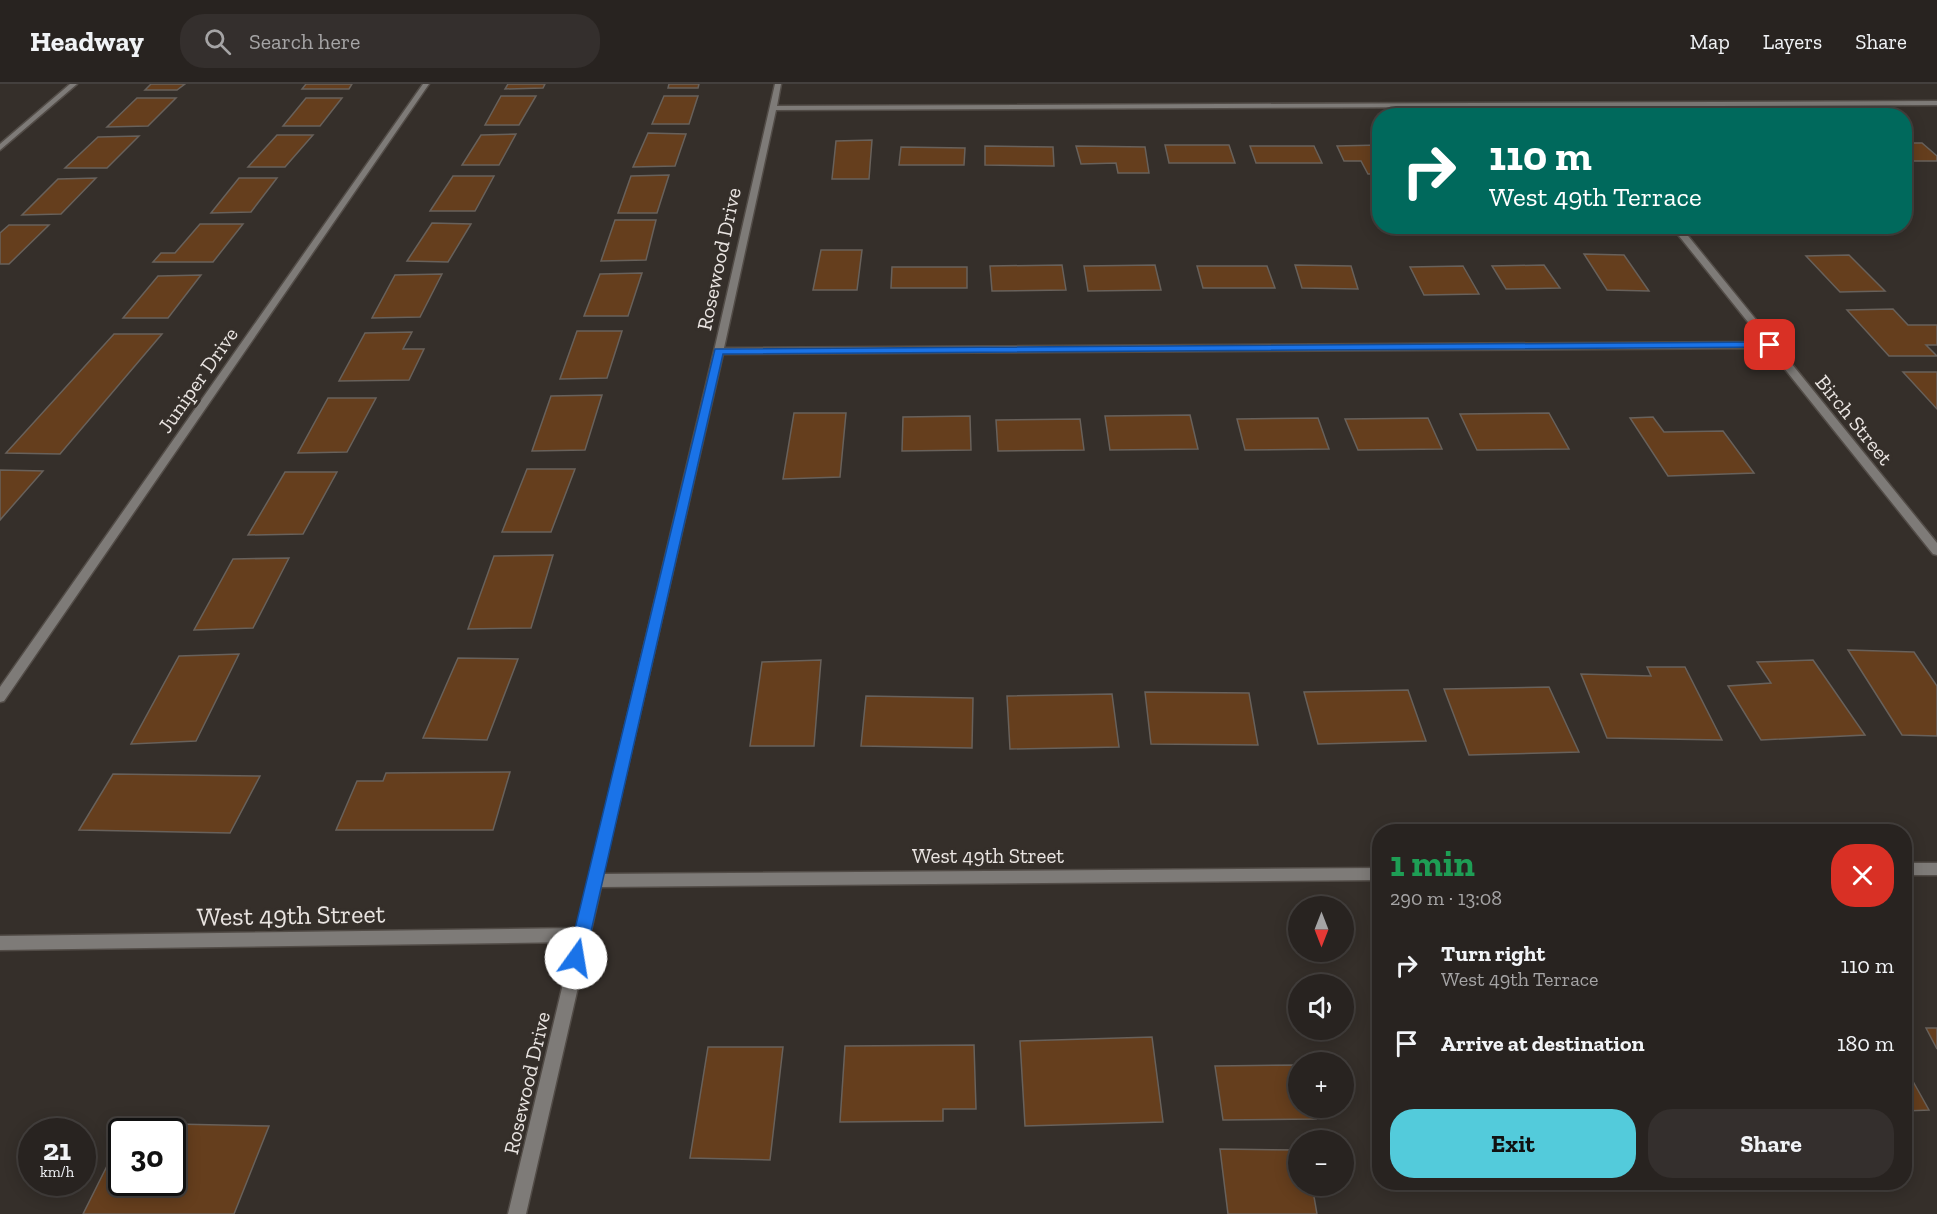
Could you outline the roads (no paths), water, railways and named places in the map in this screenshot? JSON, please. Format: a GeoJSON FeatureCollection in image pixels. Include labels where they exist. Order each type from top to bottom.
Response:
{"type":"FeatureCollection","features":[{"type":"Feature","properties":{"kind":"street"},"geometry":{"type":"LineString","coordinates":[[0,148],[75,84]]}},
{"type":"Feature","properties":{"kind":"street","name":"Juniper Drive"},"geometry":{"type":"LineString","coordinates":[[0,697],[426,84]]}},
{"type":"Feature","properties":{"kind":"street","name":"Rosewood Drive"},"geometry":{"type":"LineString","coordinates":[[517,1214],[596,881],[778,84]]}},
{"type":"Feature","properties":{"kind":"street"},"geometry":{"type":"LineString","coordinates":[[772,108],[1937,103]]}},
{"type":"Feature","properties":{"kind":"street","name":"Birch Street"},"geometry":{"type":"LineString","coordinates":[[1681,234],[1937,551]]}},
{"type":"Feature","properties":{"kind":"street"},"geometry":{"type":"LineString","coordinates":[[718,351],[1770,345]]}},
{"type":"Feature","properties":{"kind":"street"},"geometry":{"type":"LineString","coordinates":[[1912,869],[1937,869]]}},
{"type":"Feature","properties":{"kind":"street","name":"West 49th Street"},"geometry":{"type":"LineString","coordinates":[[596,881],[1372,874]]}},
{"type":"Feature","properties":{"kind":"street","name":"West 49th Street"},"geometry":{"type":"LineString","coordinates":[[0,943],[582,935]]}}]}
